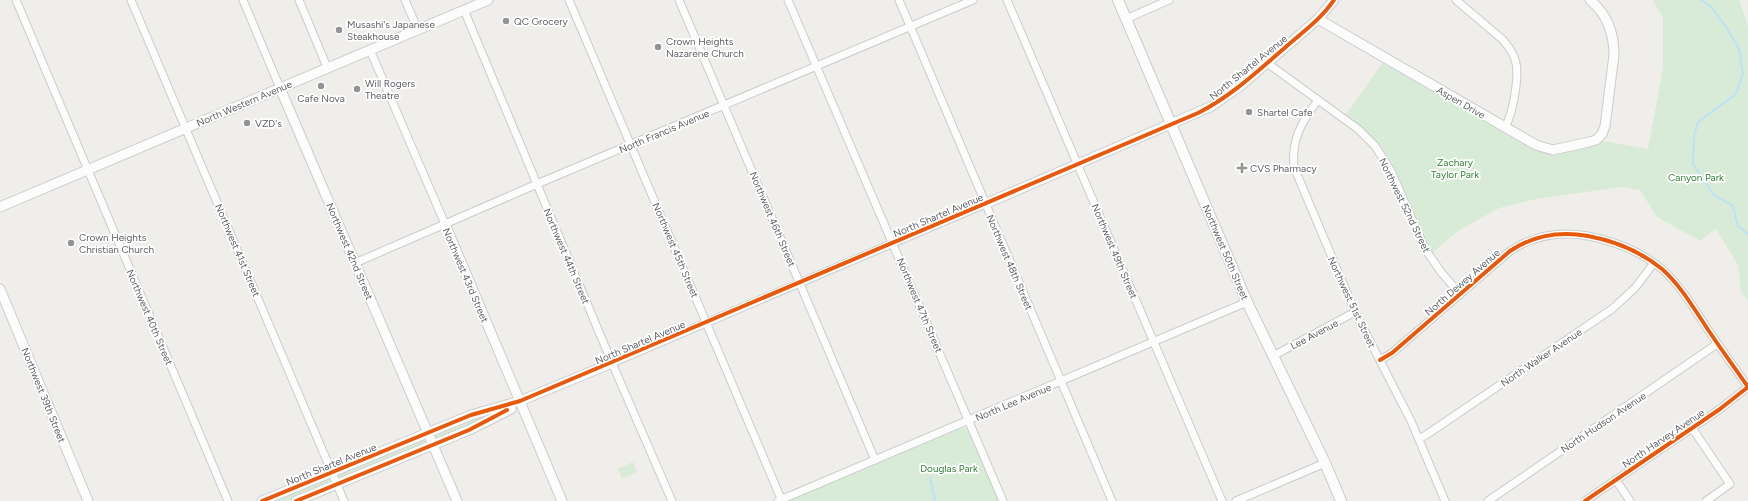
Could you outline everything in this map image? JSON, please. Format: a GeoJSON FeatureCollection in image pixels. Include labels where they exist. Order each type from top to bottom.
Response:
{"type":"FeatureCollection","features":[{"type":"Feature","properties":{"kind":"main road","name":"Northwest 50th Street"},"geometry":{"type":"LineString","coordinates":[[1118,0],[1247,302],[1325,463],[1341,501]]}},
{"type":"Feature","properties":{"kind":"street","name":"Northwest 40th Street"},"geometry":{"type":"LineString","coordinates":[[16,0],[228,501]]}},
{"type":"Feature","properties":{"kind":"street","name":"Northwest 41st Street"},"geometry":{"type":"LineString","coordinates":[[131,0],[344,501]]}},
{"type":"Feature","properties":{"kind":"street","name":"Northwest 42nd Street"},"geometry":{"type":"LineString","coordinates":[[243,0],[456,501]]}},
{"type":"Feature","properties":{"kind":"street"},"geometry":{"type":"LineString","coordinates":[[299,0],[327,67]]}},
{"type":"Feature","properties":{"kind":"street"},"geometry":{"type":"LineString","coordinates":[[405,0],[418,30]]}},
{"type":"Feature","properties":{"kind":"street","name":"North Western Avenue"},"geometry":{"type":"LineString","coordinates":[[0,207],[488,0]]}},
{"type":"Feature","properties":{"kind":"street","name":"Northwest 45th Street"},"geometry":{"type":"LineString","coordinates":[[569,0],[707,322],[781,501]]}},
{"type":"Feature","properties":{"kind":"street","name":"Northwest 46th Street"},"geometry":{"type":"LineString","coordinates":[[678,0],[875,460]]}},
{"type":"Feature","properties":{"kind":"street","name":"Northwest 47th Street"},"geometry":{"type":"LineString","coordinates":[[788,0],[1003,501]]}},
{"type":"Feature","properties":{"kind":"street","name":"Northwest 48th Street"},"geometry":{"type":"LineString","coordinates":[[899,0],[1112,501]]}},
{"type":"Feature","properties":{"kind":"street","name":"North Francis Avenue"},"geometry":{"type":"LineString","coordinates":[[355,263],[537,184],[973,0]]}},
{"type":"Feature","properties":{"kind":"street","name":"Northwest 49th Street"},"geometry":{"type":"LineString","coordinates":[[1007,0],[1222,501]]}},
{"type":"Feature","properties":{"kind":"street"},"geometry":{"type":"LineString","coordinates":[[1126,19],[1169,0]]}},
{"type":"Feature","properties":{"kind":"street","name":"North Shartel Avenue"},"geometry":{"type":"LineString","coordinates":[[262,501],[470,415],[520,401],[612,363],[1171,125],[1218,102],[1267,63],[1318,19],[1334,0]]}},
{"type":"Feature","properties":{"kind":"street"},"geometry":{"type":"LineString","coordinates":[[1456,0],[1502,39],[1513,54],[1517,73],[1510,119],[1505,127]]}},
{"type":"Feature","properties":{"kind":"street","name":"Aspen Drive"},"geometry":{"type":"LineString","coordinates":[[1318,19],[1536,145],[1553,150],[1596,140],[1602,134],[1605,126],[1614,55],[1614,44],[1608,23],[1602,13],[1590,0]]}},
{"type":"Feature","properties":{"kind":"street","name":"Northwest 44th Street"},"geometry":{"type":"LineString","coordinates":[[464,10],[612,363],[672,501]]}},
{"type":"Feature","properties":{"kind":"street","name":"Northwest 43rd Street"},"geometry":{"type":"LineString","coordinates":[[370,50],[562,501]]}},
{"type":"Feature","properties":{"kind":"street","name":"Northwest 52nd Street"},"geometry":{"type":"LineString","coordinates":[[1267,63],[1358,129],[1379,152],[1391,171],[1425,249],[1441,272],[1460,294]]}},
{"type":"Feature","properties":{"kind":"street","name":"Northwest 51st Street"},"geometry":{"type":"LineString","coordinates":[[1318,100],[1300,126],[1296,136],[1293,156],[1294,167],[1355,312],[1419,439],[1445,501]]}},
{"type":"Feature","properties":{"kind":"street","name":"North Dewey Avenue"},"geometry":{"type":"LineString","coordinates":[[1380,360],[1392,353],[1520,244],[1548,235],[1579,234],[1600,238],[1623,246],[1654,263],[1674,282],[1748,387]]}},
{"type":"Feature","properties":{"kind":"street","name":"North Walker Avenue"},"geometry":{"type":"LineString","coordinates":[[1419,439],[1429,434],[1625,299],[1654,263]]}},
{"type":"Feature","properties":{"kind":"street","name":"Northwest 39th Street"},"geometry":{"type":"LineString","coordinates":[[0,289],[88,501]]}},
{"type":"Feature","properties":{"kind":"street","name":"North Lee Avenue"},"geometry":{"type":"LineString","coordinates":[[781,501],[1247,302]]}},
{"type":"Feature","properties":{"kind":"street","name":"Lee Avenue"},"geometry":{"type":"LineString","coordinates":[[1273,356],[1355,312]]}},
{"type":"Feature","properties":{"kind":"street","name":"North Hudson Avenue"},"geometry":{"type":"LineString","coordinates":[[1488,501],[1717,344]]}},
{"type":"Feature","properties":{"kind":"street","name":"North Harvey Avenue"},"geometry":{"type":"LineString","coordinates":[[1586,501],[1720,409],[1748,387]]}},
{"type":"Feature","properties":{"kind":"street","name":"North Shartel Avenue"},"geometry":{"type":"LineString","coordinates":[[296,501],[479,426],[513,408],[520,401]]}},
{"type":"Feature","properties":{"kind":"street"},"geometry":{"type":"LineString","coordinates":[[1692,428],[1730,484],[1706,501]]}},
{"type":"Feature","properties":{"kind":"street"},"geometry":{"type":"LineString","coordinates":[[1236,501],[1325,463]]}},
{"type":"Feature","properties":{"kind":"street"},"geometry":{"type":"LineString","coordinates":[[1616,480],[1630,501]]}},
{"type":"Feature","properties":{"kind":"green space"},"geometry":{"type":"Polygon","coordinates":[[[1653,0],[1739,0],[1748,26],[1748,301],[1741,291],[1738,265],[1716,229],[1700,241],[1657,217],[1640,190],[1621,187],[1536,199],[1499,208],[1458,231],[1432,253],[1420,230],[1388,158],[1381,147],[1362,128],[1345,116],[1383,62],[1538,151],[1549,154],[1603,141],[1648,149],[1663,68],[1663,18],[1653,0]]]}},
{"type":"Feature","properties":{"kind":"green space"},"geometry":{"type":"Polygon","coordinates":[[[486,416],[476,423],[436,440],[434,434],[473,418],[486,416]]]}},
{"type":"Feature","properties":{"kind":"green space","name":"Douglas Park"},"geometry":{"type":"Polygon","coordinates":[[[961,428],[966,428],[970,433],[999,501],[791,501],[794,498],[961,428]]]}},
{"type":"Feature","properties":{"kind":"green space"},"geometry":{"type":"Polygon","coordinates":[[[423,438],[426,443],[340,479],[338,473],[423,438]]]}},
{"type":"Feature","properties":{"kind":"green space"},"geometry":{"type":"Polygon","coordinates":[[[633,462],[637,472],[622,479],[618,469],[633,462]]]}},
{"type":"Feature","properties":{"kind":"green space"},"geometry":{"type":"Polygon","coordinates":[[[328,477],[330,484],[288,501],[270,501],[328,477]]]}},
{"type":"Feature","properties":{"kind":"waterway"},"geometry":{"type":"LineString","coordinates":[[1701,0],[1711,7],[1726,27],[1739,49],[1743,74],[1736,94],[1698,122],[1694,136],[1693,164],[1714,195],[1733,206],[1738,226],[1748,234]]}},
{"type":"Feature","properties":{"kind":"waterway"},"geometry":{"type":"LineString","coordinates":[[930,477],[935,501]]}},
{"type":"Feature","properties":{"kind":"cycle path"},"geometry":{"type":"LineString","coordinates":[[262,501],[471,415],[520,401],[1198,113],[1222,99],[1256,73],[1324,13],[1334,0]]}},
{"type":"Feature","properties":{"kind":"cycle path"},"geometry":{"type":"LineString","coordinates":[[1380,360],[1392,353],[1510,251],[1528,241],[1557,234],[1588,236],[1618,244],[1636,252],[1654,263],[1668,275],[1689,301],[1748,387],[1720,409],[1585,501]]}},
{"type":"Feature","properties":{"kind":"cycle path"},"geometry":{"type":"LineString","coordinates":[[296,501],[469,430],[507,410]]}},
{"type":"Feature","properties":{"kind":"place","name":"QC Grocery"},"geometry":{"type":"Point","coordinates":[506,21]}},
{"type":"Feature","properties":{"kind":"place","name":"Musashi's Japanese Steakhouse"},"geometry":{"type":"Point","coordinates":[339,30]}},
{"type":"Feature","properties":{"kind":"place","name":"Crown Heights Nazarene Church"},"geometry":{"type":"Point","coordinates":[658,47]}},
{"type":"Feature","properties":{"kind":"place","name":"Cafe Nova"},"geometry":{"type":"Point","coordinates":[321,86]}},
{"type":"Feature","properties":{"kind":"place","name":"Will Rogers Theatre"},"geometry":{"type":"Point","coordinates":[357,89]}},
{"type":"Feature","properties":{"kind":"place","name":"Shartel Cafe"},"geometry":{"type":"Point","coordinates":[1249,112]}},
{"type":"Feature","properties":{"kind":"place","name":"VZD's"},"geometry":{"type":"Point","coordinates":[247,123]}},
{"type":"Feature","properties":{"kind":"place","name":"CVS Pharmacy"},"geometry":{"type":"Point","coordinates":[1242,168]}},
{"type":"Feature","properties":{"kind":"place","name":"Crown Heights Christian Church"},"geometry":{"type":"Point","coordinates":[71,243]}},
{"type":"Feature","properties":{"kind":"park label","name":"Zachary Taylor Park"},"geometry":{"type":"Point","coordinates":[1455,168]}},
{"type":"Feature","properties":{"kind":"park label","name":"Canyon Park"},"geometry":{"type":"Point","coordinates":[1696,177]}}]}
